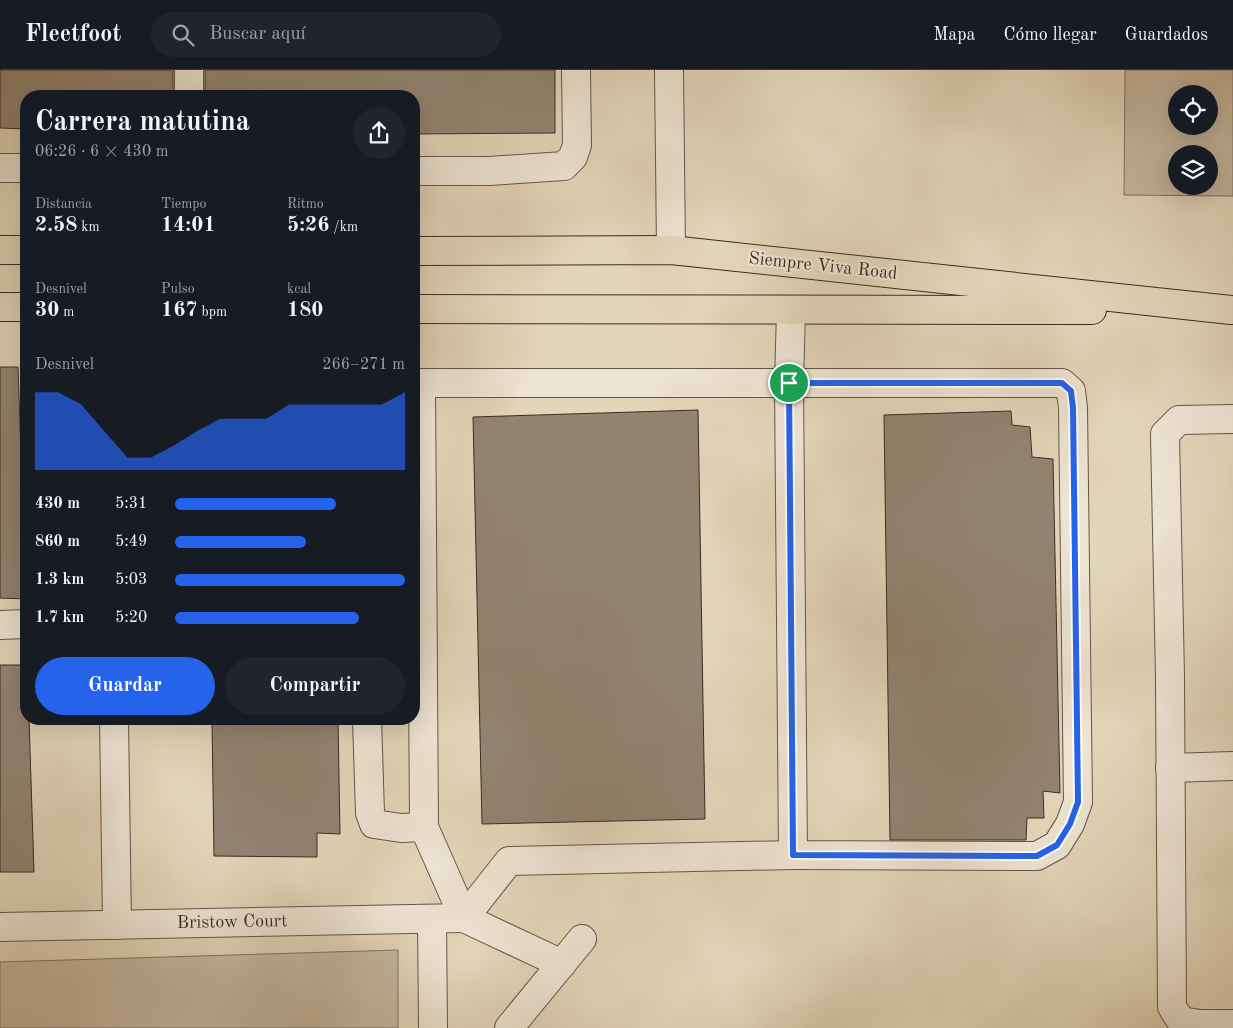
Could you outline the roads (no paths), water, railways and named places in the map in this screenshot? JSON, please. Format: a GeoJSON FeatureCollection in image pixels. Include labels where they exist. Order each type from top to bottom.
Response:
{"type":"FeatureCollection","features":[{"type":"Feature","properties":{"kind":"main road"},"geometry":{"type":"LineString","coordinates":[[0,250],[20,250]]}},
{"type":"Feature","properties":{"kind":"main road","name":"Siempre Viva Road"},"geometry":{"type":"LineString","coordinates":[[420,251],[671,250],[1232,310]]}},
{"type":"Feature","properties":{"kind":"main road"},"geometry":{"type":"LineString","coordinates":[[0,306],[20,307]]}},
{"type":"Feature","properties":{"kind":"main road","name":"Siempre Viva Road"},"geometry":{"type":"LineString","coordinates":[[420,309],[791,311],[1232,310]]}},
{"type":"Feature","properties":{"kind":"street"},"geometry":{"type":"LineString","coordinates":[[189,70],[189,90]]}},
{"type":"Feature","properties":{"kind":"street"},"geometry":{"type":"LineString","coordinates":[[420,171],[489,172],[564,166],[573,157],[577,145],[576,70]]}},
{"type":"Feature","properties":{"kind":"street"},"geometry":{"type":"LineString","coordinates":[[669,70],[671,250]]}},
{"type":"Feature","properties":{"kind":"street"},"geometry":{"type":"LineString","coordinates":[[0,168],[20,168]]}},
{"type":"Feature","properties":{"kind":"street"},"geometry":{"type":"LineString","coordinates":[[791,311],[789,383],[793,855]]}},
{"type":"Feature","properties":{"kind":"street"},"geometry":{"type":"LineString","coordinates":[[420,383],[1062,383],[1071,391],[1073,408],[1078,802],[1070,824],[1057,845],[1037,856],[793,855],[509,861],[464,918]]}},
{"type":"Feature","properties":{"kind":"street"},"geometry":{"type":"LineString","coordinates":[[1233,419],[1178,420],[1165,434],[1172,1007],[1181,1021],[1200,1024],[1233,1024]]}},
{"type":"Feature","properties":{"kind":"street"},"geometry":{"type":"LineString","coordinates":[[420,573],[424,827],[464,918],[562,964]]}},
{"type":"Feature","properties":{"kind":"street"},"geometry":{"type":"LineString","coordinates":[[0,625],[20,624]]}},
{"type":"Feature","properties":{"kind":"street"},"geometry":{"type":"LineString","coordinates":[[114,725],[117,925]]}},
{"type":"Feature","properties":{"kind":"street"},"geometry":{"type":"LineString","coordinates":[[368,725],[370,813],[374,824],[401,828],[424,827]]}},
{"type":"Feature","properties":{"kind":"street"},"geometry":{"type":"LineString","coordinates":[[1170,768],[1233,766]]}},
{"type":"Feature","properties":{"kind":"street"},"geometry":{"type":"LineString","coordinates":[[432,918],[433,1028]]}},
{"type":"Feature","properties":{"kind":"street","name":"Bristow Court"},"geometry":{"type":"LineString","coordinates":[[0,927],[464,918]]}},
{"type":"Feature","properties":{"kind":"street"},"geometry":{"type":"LineString","coordinates":[[509,1028],[582,939]]}}]}
